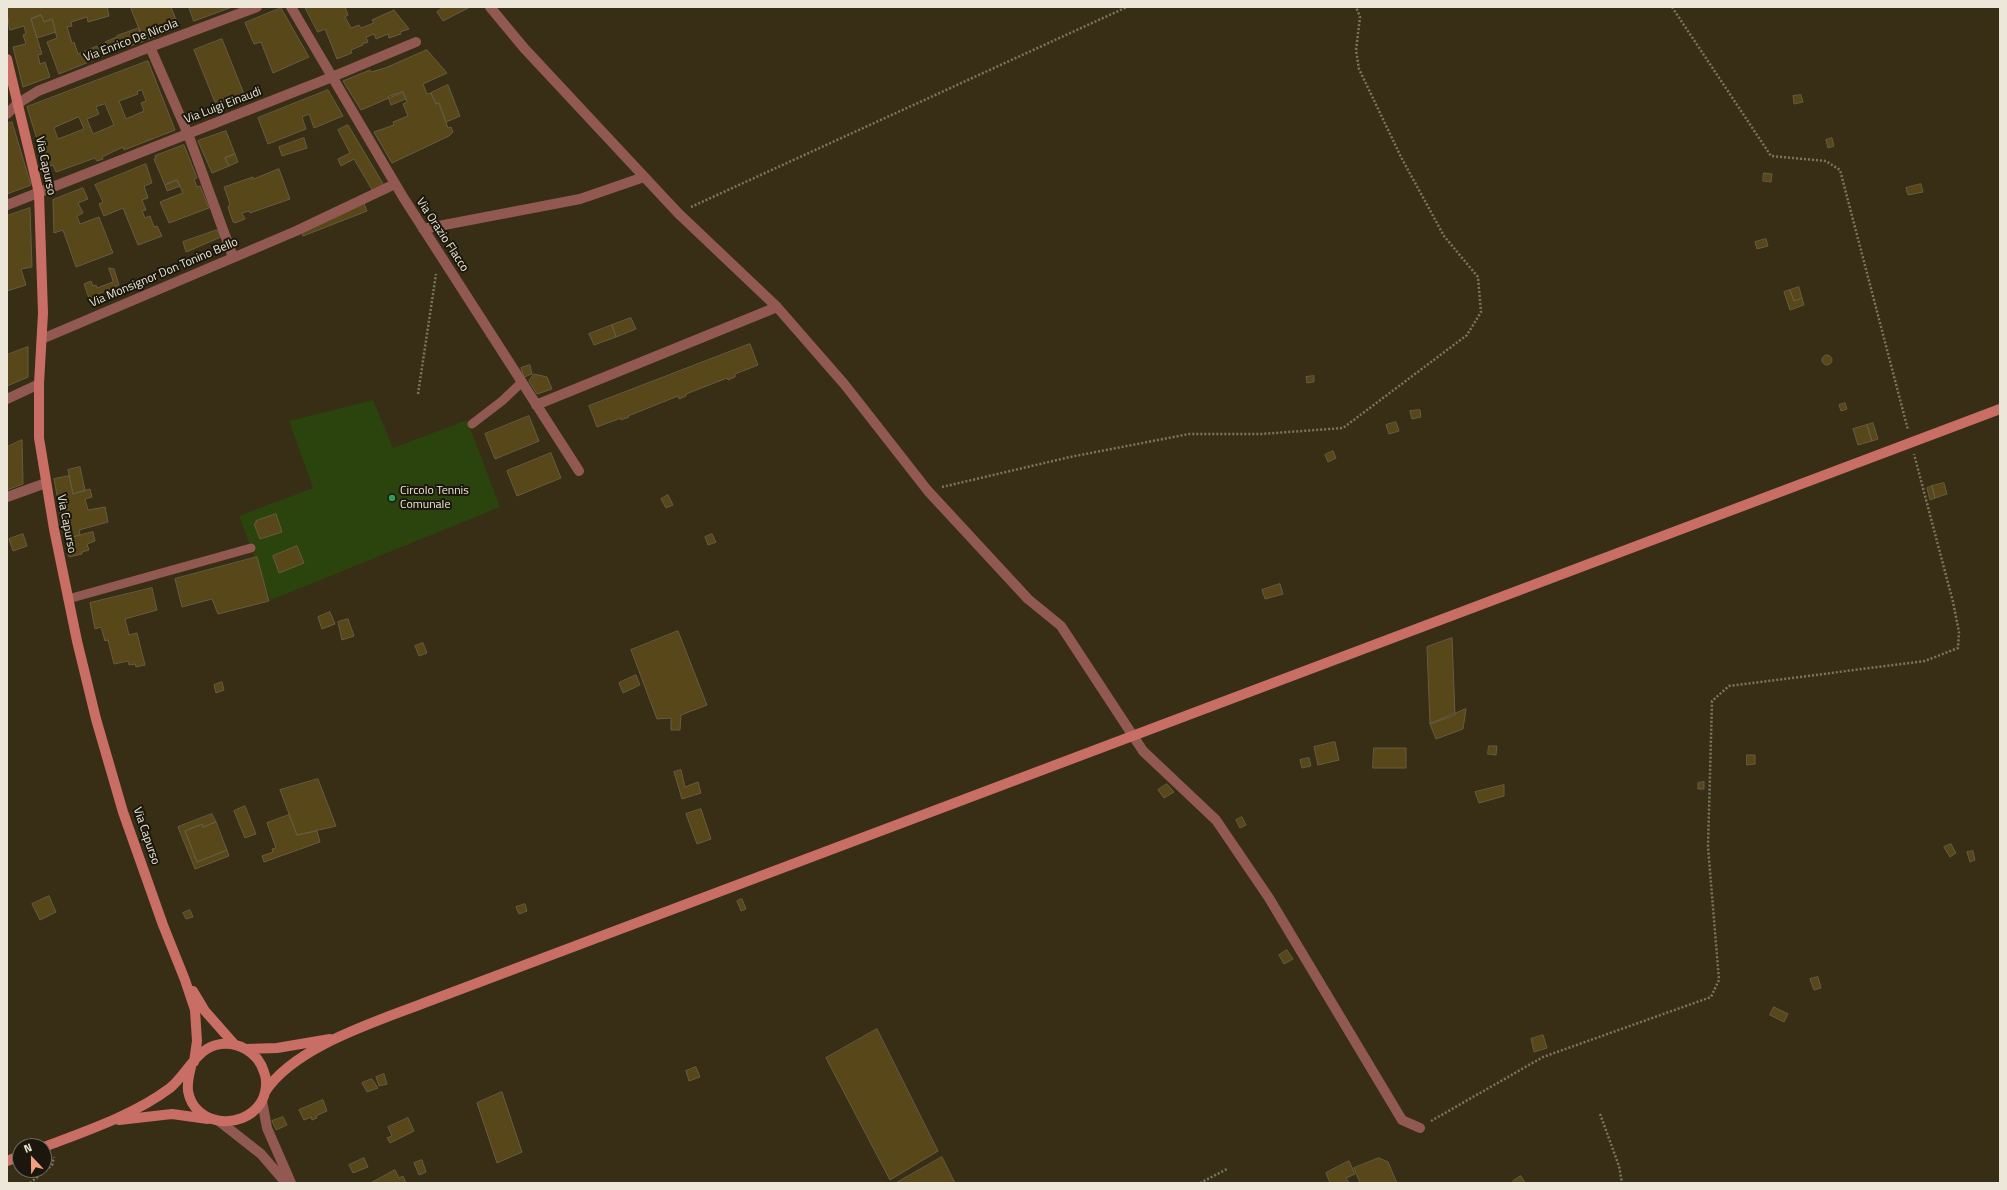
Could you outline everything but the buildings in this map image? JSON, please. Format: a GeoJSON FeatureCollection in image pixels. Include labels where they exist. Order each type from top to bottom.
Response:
{"type":"FeatureCollection","features":[{"type":"Feature","properties":{"kind":"main road","name":"Via Capurso"},"geometry":{"type":"LineString","coordinates":[[7,59],[39,193],[42,339],[39,384],[39,438],[46,483],[68,599],[96,718],[123,812],[163,924],[185,980],[197,1023],[192,1064]]}},
{"type":"Feature","properties":{"kind":"main road"},"geometry":{"type":"LineString","coordinates":[[113,1120],[172,1114],[226,1123],[243,1118],[256,1109],[272,1082],[290,1065],[338,1037],[432,1000],[1133,735],[2000,409]]}},
{"type":"Feature","properties":{"kind":"main road","name":"Via Capurso"},"geometry":{"type":"LineString","coordinates":[[185,980],[206,1012],[235,1045]]}},
{"type":"Feature","properties":{"kind":"main road"},"geometry":{"type":"LineString","coordinates":[[246,1049],[277,1048],[338,1037]]}},
{"type":"Feature","properties":{"kind":"main road"},"geometry":{"type":"LineString","coordinates":[[52,1144],[113,1120],[171,1087],[198,1056],[212,1047],[224,1044],[235,1045],[246,1049],[254,1055],[261,1064],[266,1082],[264,1096]]}},
{"type":"Feature","properties":{"kind":"main road"},"geometry":{"type":"LineString","coordinates":[[192,1064],[187,1079],[188,1092],[193,1104],[201,1114],[216,1121]]}},
{"type":"Feature","properties":{"kind":"street","name":"Via Enrico De Nicola"},"geometry":{"type":"LineString","coordinates":[[7,114],[17,104],[38,92],[150,47],[257,7]]}},
{"type":"Feature","properties":{"kind":"street","name":"Via Orazio Flacco"},"geometry":{"type":"LineString","coordinates":[[291,7],[395,184],[579,472]]}},
{"type":"Feature","properties":{"kind":"street"},"geometry":{"type":"LineString","coordinates":[[490,7],[524,48],[678,213],[777,307],[845,386],[928,491],[1028,599],[1061,626],[1143,751],[1216,820],[1269,898],[1402,1120],[1420,1128]]}},
{"type":"Feature","properties":{"kind":"street","name":"Via Luigi Einaudi"},"geometry":{"type":"LineString","coordinates":[[7,205],[332,77],[416,42]]}},
{"type":"Feature","properties":{"kind":"street"},"geometry":{"type":"LineString","coordinates":[[150,47],[188,134],[233,257]]}},
{"type":"Feature","properties":{"kind":"street"},"geometry":{"type":"LineString","coordinates":[[423,229],[580,199],[644,177]]}},
{"type":"Feature","properties":{"kind":"street","name":"Via Monsignor Don Tonino Bello"},"geometry":{"type":"LineString","coordinates":[[42,339],[296,231],[395,184]]}},
{"type":"Feature","properties":{"kind":"street"},"geometry":{"type":"LineString","coordinates":[[536,405],[777,307]]}},
{"type":"Feature","properties":{"kind":"street"},"geometry":{"type":"LineString","coordinates":[[7,399],[39,384]]}},
{"type":"Feature","properties":{"kind":"street"},"geometry":{"type":"LineString","coordinates":[[7,497],[46,483]]}},
{"type":"Feature","properties":{"kind":"street"},"geometry":{"type":"LineString","coordinates":[[264,1096],[267,1128],[291,1183]]}},
{"type":"Feature","properties":{"kind":"street"},"geometry":{"type":"LineString","coordinates":[[216,1121],[261,1154],[286,1183]]}},
{"type":"Feature","properties":{"kind":"lane"},"geometry":{"type":"LineString","coordinates":[[472,424],[502,401],[522,382]]}},
{"type":"Feature","properties":{"kind":"lane"},"geometry":{"type":"LineString","coordinates":[[68,599],[251,548]]}},
{"type":"Feature","properties":{"kind":"path"},"geometry":{"type":"LineString","coordinates":[[678,213],[1127,7]]}},
{"type":"Feature","properties":{"kind":"path"},"geometry":{"type":"LineString","coordinates":[[928,491],[1070,457],[1189,434],[1261,434],[1343,428],[1467,335],[1481,312],[1478,277],[1444,236],[1401,157],[1358,69],[1356,50],[1360,17],[1356,7]]}},
{"type":"Feature","properties":{"kind":"path"},"geometry":{"type":"LineString","coordinates":[[1420,1128],[1544,1057],[1711,997],[1719,980],[1708,847],[1712,701],[1729,686],[1924,662],[1958,648],[1959,632],[1953,602],[1840,170],[1826,161],[1771,156],[1672,7]]}},
{"type":"Feature","properties":{"kind":"path"},"geometry":{"type":"LineString","coordinates":[[418,394],[439,254]]}},
{"type":"Feature","properties":{"kind":"path"},"geometry":{"type":"LineString","coordinates":[[1600,1114],[1619,1166],[1622,1183]]}},
{"type":"Feature","properties":{"kind":"path"},"geometry":{"type":"LineString","coordinates":[[30,1183],[52,1165],[59,1141]]}},
{"type":"Feature","properties":{"kind":"path"},"geometry":{"type":"LineString","coordinates":[[1200,1183],[1227,1169]]}},
{"type":"Feature","properties":{"kind":"green space","name":"Circolo Tennis Comunale"},"geometry":{"type":"Polygon","coordinates":[[[373,400],[393,448],[467,420],[500,507],[271,600],[239,516],[313,488],[289,421],[373,400]]]}},
{"type":"Feature","properties":{"kind":"place","name":"Circolo Tennis Comunale"},"geometry":{"type":"Point","coordinates":[392,498]}}]}
